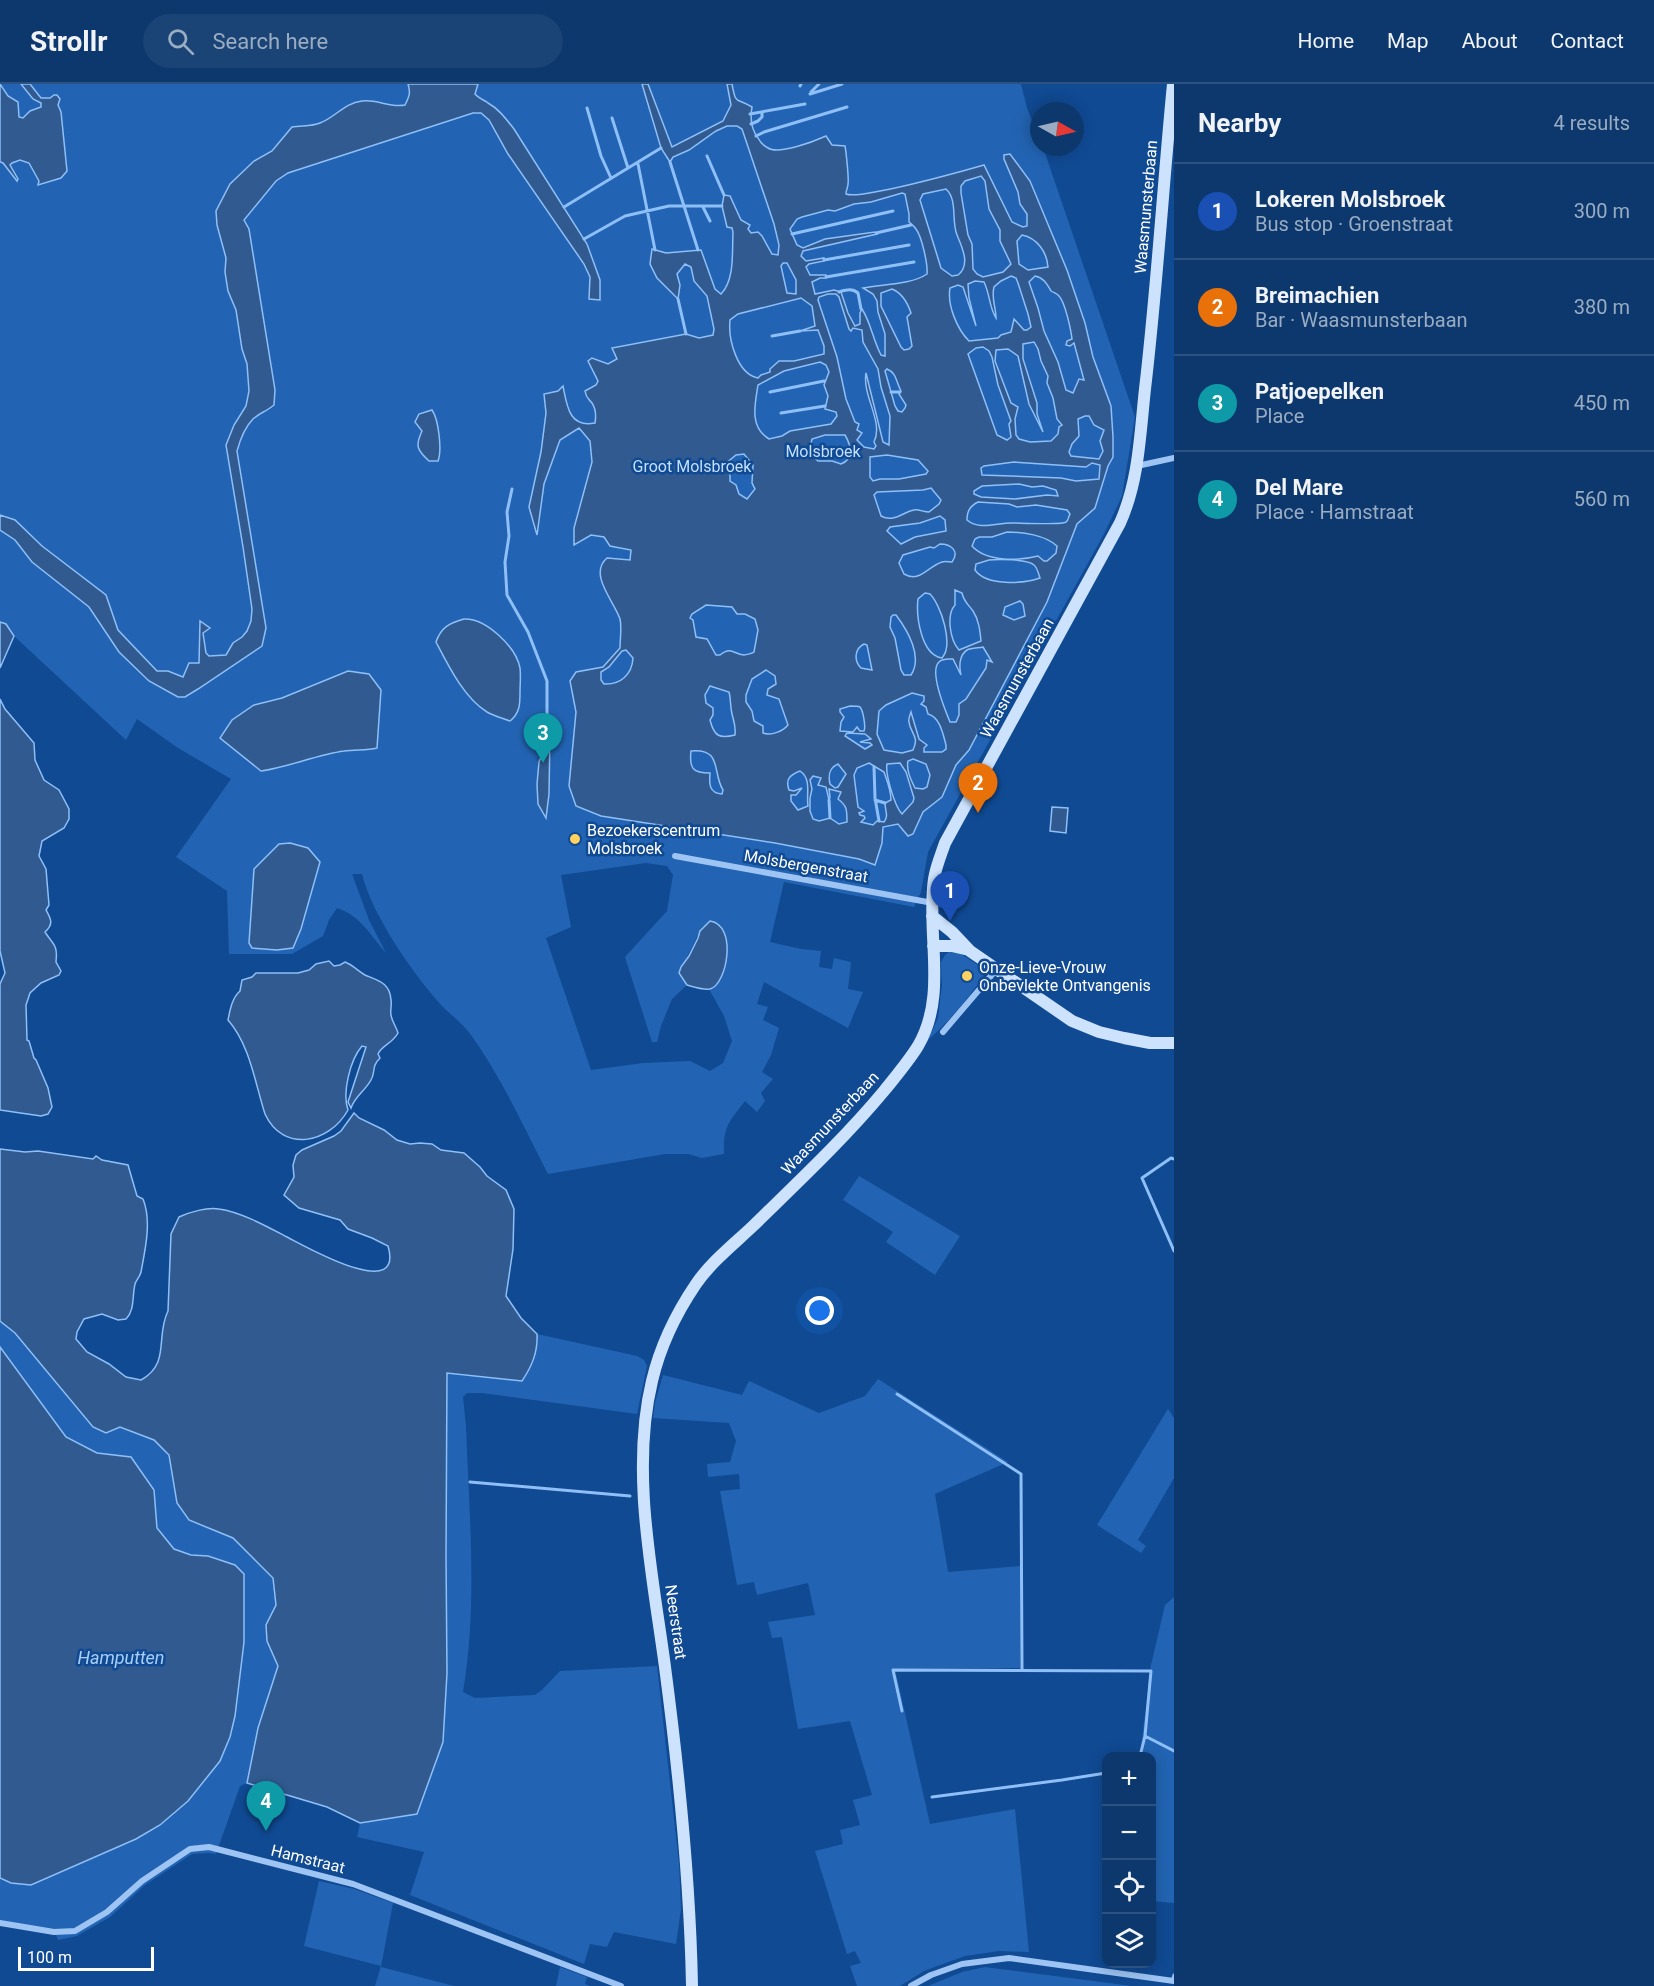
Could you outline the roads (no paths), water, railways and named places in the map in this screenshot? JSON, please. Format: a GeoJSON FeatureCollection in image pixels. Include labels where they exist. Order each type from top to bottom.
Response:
{"type":"FeatureCollection","features":[{"type":"Feature","properties":{"kind":"street","name":"Waasmunsterbaan"},"geometry":{"type":"LineString","coordinates":[[704,1274],[854,1125],[908,1061],[920,1041],[934,990],[933,882],[945,843],[1128,506],[1136,466],[1151,334],[1173,84]]}},
{"type":"Feature","properties":{"kind":"street"},"geometry":{"type":"LineString","coordinates":[[1136,466],[1174,458]]}},
{"type":"Feature","properties":{"kind":"street","name":"Molsbergenstraat"},"geometry":{"type":"LineString","coordinates":[[675,856],[932,909]]}},
{"type":"Feature","properties":{"kind":"street"},"geometry":{"type":"LineString","coordinates":[[932,909],[970,951],[1072,1021],[1099,1032],[1150,1043],[1174,1043]]}},
{"type":"Feature","properties":{"kind":"street"},"geometry":{"type":"LineString","coordinates":[[933,946],[952,946],[970,951]]}},
{"type":"Feature","properties":{"kind":"street"},"geometry":{"type":"LineString","coordinates":[[943,1032],[996,970]]}},
{"type":"Feature","properties":{"kind":"street","name":"Neerstraat"},"geometry":{"type":"LineString","coordinates":[[692,1986],[691,1918],[684,1829],[646,1514],[644,1449],[651,1382],[657,1361],[676,1319],[704,1274]]}},
{"type":"Feature","properties":{"kind":"street","name":"Hamstraat"},"geometry":{"type":"LineString","coordinates":[[0,1923],[54,1932],[75,1931],[107,1912],[142,1881],[190,1849],[209,1847],[353,1884],[621,1986]]}},
{"type":"Feature","properties":{"kind":"street"},"geometry":{"type":"LineString","coordinates":[[911,1986],[931,1975],[963,1964],[1009,1958],[1174,1981]]}},
{"type":"Feature","properties":{"kind":"water"},"geometry":{"type":"Polygon","coordinates":[[[0,84],[8,96],[18,102],[19,117],[23,118],[30,111],[41,107],[41,103],[33,99],[21,84],[30,84],[41,98],[57,95],[60,99],[58,105],[61,112],[67,171],[61,178],[38,185],[39,181],[29,163],[20,160],[10,165],[17,181],[0,162],[0,84]]]}},
{"type":"Feature","properties":{"kind":"water"},"geometry":{"type":"Polygon","coordinates":[[[408,84],[478,84],[475,94],[496,108],[514,129],[587,244],[600,280],[600,300],[589,299],[590,277],[584,264],[508,154],[489,120],[481,113],[473,113],[288,173],[276,181],[244,220],[249,229],[275,390],[274,405],[250,422],[237,451],[266,628],[262,646],[185,697],[178,697],[149,681],[119,652],[89,607],[32,562],[15,540],[0,530],[0,515],[15,520],[42,546],[106,595],[118,630],[157,671],[168,671],[183,677],[189,663],[199,663],[200,621],[210,628],[203,633],[206,653],[209,656],[226,655],[233,643],[247,631],[251,621],[252,609],[226,445],[234,425],[246,406],[249,391],[247,364],[242,349],[236,310],[228,291],[225,272],[226,258],[217,225],[216,211],[230,184],[254,161],[272,151],[292,127],[320,123],[356,102],[373,101],[405,105],[409,95],[408,84]]]}},
{"type":"Feature","properties":{"kind":"water"},"geometry":{"type":"Polygon","coordinates":[[[642,84],[648,84],[672,147],[723,121],[731,105],[727,84],[732,84],[736,98],[752,107],[752,127],[761,142],[768,148],[788,149],[826,136],[832,145],[845,146],[848,181],[846,194],[871,193],[984,165],[1012,222],[1023,227],[1027,226],[1027,214],[1020,204],[1018,192],[1004,159],[1004,155],[1010,154],[1030,181],[1067,270],[1085,323],[1093,357],[1111,406],[1113,457],[1095,508],[1077,524],[1047,602],[969,750],[956,765],[942,797],[923,812],[913,834],[908,836],[898,824],[883,827],[882,843],[875,865],[859,859],[775,843],[601,816],[576,806],[569,786],[576,712],[570,681],[576,672],[603,667],[620,648],[620,619],[604,588],[600,572],[607,558],[630,560],[631,550],[610,546],[604,537],[591,535],[574,545],[574,528],[592,462],[590,441],[579,428],[560,440],[544,484],[537,535],[529,507],[541,452],[546,413],[544,394],[558,391],[563,386],[568,408],[575,419],[586,424],[595,423],[594,408],[585,391],[596,385],[598,381],[588,361],[592,358],[608,364],[617,359],[612,348],[686,334],[699,338],[713,335],[714,329],[707,296],[694,281],[691,267],[685,264],[677,274],[680,285],[678,299],[657,278],[650,264],[652,249],[666,253],[701,250],[715,289],[721,294],[731,273],[733,232],[732,228],[727,227],[722,206],[724,195],[730,196],[741,220],[750,225],[748,229],[751,233],[758,232],[772,254],[778,255],[779,245],[774,224],[742,129],[737,126],[727,126],[716,131],[689,150],[673,157],[670,162],[661,148],[642,84]],[[981,176],[965,181],[961,186],[968,235],[972,244],[973,269],[977,274],[983,277],[1003,272],[1011,264],[1000,241],[1000,230],[989,209],[985,181],[981,176]],[[946,189],[923,194],[920,200],[941,268],[952,276],[958,275],[965,261],[955,229],[950,194],[946,189]],[[905,194],[854,204],[835,211],[828,210],[797,219],[790,229],[797,245],[803,248],[825,239],[875,232],[877,234],[803,251],[801,256],[806,261],[824,258],[824,261],[809,264],[806,267],[810,275],[826,275],[826,278],[812,282],[815,294],[834,290],[841,292],[855,326],[860,324],[862,309],[881,355],[885,356],[885,334],[877,301],[873,294],[863,288],[905,282],[927,274],[926,258],[920,238],[916,229],[909,222],[905,194]],[[1022,235],[1017,241],[1019,264],[1028,270],[1048,267],[1037,242],[1022,235]],[[783,263],[781,266],[787,293],[796,294],[796,280],[787,263],[783,263]],[[1011,276],[1001,281],[994,287],[996,318],[984,282],[975,281],[968,284],[976,326],[963,287],[958,285],[950,288],[950,302],[954,316],[969,341],[998,338],[1011,332],[1014,319],[1024,330],[1031,327],[1016,278],[1011,276]],[[1035,276],[1029,282],[1066,390],[1073,393],[1079,379],[1084,380],[1074,343],[1070,346],[1066,345],[1067,341],[1072,339],[1067,316],[1058,295],[1051,291],[1043,280],[1035,276]],[[892,289],[881,293],[881,306],[901,347],[904,350],[912,346],[907,317],[911,313],[908,306],[902,296],[892,289]],[[828,294],[819,297],[818,300],[837,357],[846,399],[855,422],[859,424],[857,430],[862,433],[857,440],[864,447],[874,449],[876,426],[867,391],[866,373],[883,442],[889,445],[890,416],[878,369],[863,342],[862,330],[853,328],[851,331],[849,329],[839,297],[836,294],[828,294]],[[801,298],[738,314],[730,320],[731,337],[739,363],[744,370],[758,378],[770,372],[770,369],[779,361],[794,361],[824,354],[824,346],[818,330],[800,331],[815,326],[812,306],[801,298]],[[1034,342],[1023,344],[1023,359],[1037,403],[1037,414],[1043,432],[1029,404],[1018,356],[1008,349],[996,350],[995,361],[1011,403],[1018,407],[1015,419],[1016,435],[1019,439],[1030,442],[1051,441],[1058,434],[1059,427],[1062,425],[1057,419],[1047,383],[1048,376],[1034,342]],[[983,347],[976,348],[968,354],[997,435],[1007,440],[1011,437],[1009,424],[1011,421],[998,385],[992,357],[983,347]],[[820,362],[784,371],[758,385],[755,407],[758,428],[769,439],[782,436],[790,431],[831,424],[837,416],[836,412],[825,409],[828,396],[824,385],[829,372],[826,365],[820,362]],[[887,369],[885,371],[895,406],[898,411],[902,412],[906,405],[899,394],[901,391],[896,378],[887,369]],[[1089,416],[1078,419],[1079,436],[1072,444],[1069,452],[1071,456],[1099,459],[1103,451],[1100,441],[1104,430],[1094,425],[1089,416]],[[825,435],[812,439],[812,451],[818,461],[832,461],[841,464],[850,455],[849,443],[845,435],[825,435]],[[744,454],[736,455],[724,465],[730,475],[730,481],[736,485],[739,494],[747,499],[755,489],[752,483],[753,465],[744,454]],[[887,455],[870,457],[870,477],[873,481],[899,479],[926,474],[928,471],[918,460],[887,455]],[[1014,462],[981,468],[982,475],[1061,478],[1076,481],[1099,479],[1100,465],[1092,463],[1086,467],[1014,462]],[[1019,484],[982,486],[974,491],[974,494],[981,497],[1015,499],[1058,496],[1056,490],[1043,486],[1032,487],[1019,484]],[[931,488],[877,492],[874,495],[881,516],[894,518],[914,510],[929,512],[941,500],[931,488]],[[978,502],[968,511],[967,520],[983,526],[1008,523],[1063,523],[1068,520],[1070,514],[1067,510],[1036,505],[1017,507],[1009,504],[978,502]],[[940,516],[920,523],[890,527],[887,531],[901,544],[915,537],[946,531],[945,520],[940,516]],[[1007,532],[975,539],[972,546],[994,558],[1022,559],[1038,556],[1047,561],[1056,553],[1057,546],[1034,535],[1007,532]],[[940,544],[934,548],[930,547],[903,555],[899,563],[904,574],[915,577],[937,564],[952,562],[955,551],[948,545],[940,544]],[[989,560],[976,564],[975,570],[987,579],[1024,582],[1040,578],[1036,567],[1031,563],[989,560]],[[955,590],[955,605],[952,609],[950,628],[959,650],[981,641],[975,614],[962,593],[955,590]],[[925,593],[918,599],[919,624],[929,650],[942,658],[947,644],[945,625],[930,594],[925,593]],[[1020,601],[1005,607],[1003,615],[1014,620],[1025,616],[1023,604],[1020,601]],[[706,605],[692,614],[690,618],[693,620],[696,637],[707,639],[716,655],[730,651],[744,655],[752,653],[758,630],[755,619],[745,614],[737,614],[732,607],[706,605]],[[893,615],[890,627],[895,638],[904,675],[911,675],[915,652],[905,629],[896,615],[893,615]],[[864,644],[858,649],[856,659],[861,668],[872,670],[867,645],[864,644]],[[983,647],[973,648],[962,655],[961,675],[953,659],[942,660],[936,667],[939,691],[950,722],[956,722],[959,715],[959,704],[966,699],[986,668],[987,660],[992,662],[983,647]],[[626,650],[622,651],[609,667],[601,672],[601,680],[604,684],[620,681],[628,674],[633,658],[626,650]],[[766,670],[752,679],[746,695],[746,702],[752,711],[754,721],[763,726],[763,733],[777,732],[788,725],[779,699],[767,695],[768,689],[776,684],[775,676],[766,670]],[[710,686],[705,695],[706,703],[713,708],[710,720],[713,730],[718,735],[725,737],[735,735],[729,692],[710,686]],[[912,693],[886,705],[879,711],[877,734],[884,750],[902,753],[913,750],[915,738],[909,721],[911,712],[919,739],[927,745],[924,752],[942,752],[946,749],[938,722],[921,704],[924,696],[912,693]],[[850,706],[840,709],[844,717],[840,731],[853,732],[857,727],[860,731],[864,731],[864,719],[860,707],[850,706]],[[847,733],[845,736],[865,749],[872,745],[860,742],[871,739],[865,734],[847,733]],[[691,751],[692,766],[696,771],[710,773],[712,790],[722,794],[723,790],[715,763],[708,753],[691,751]],[[913,759],[908,761],[909,775],[915,788],[927,787],[930,775],[926,764],[913,759]],[[869,763],[857,768],[854,775],[858,807],[864,811],[859,813],[865,818],[861,822],[873,825],[877,821],[884,822],[887,815],[885,803],[891,800],[884,772],[869,763]],[[900,763],[887,764],[891,790],[902,814],[914,798],[906,772],[900,763]],[[838,764],[829,775],[830,784],[835,788],[846,774],[838,764]],[[800,771],[789,778],[789,790],[802,788],[796,795],[791,795],[791,801],[798,810],[808,806],[807,782],[804,774],[800,771]],[[813,776],[810,780],[812,789],[810,811],[813,819],[819,821],[830,818],[839,824],[847,822],[846,808],[838,799],[841,792],[829,789],[829,800],[826,787],[818,785],[821,778],[813,776]]]}},
{"type":"Feature","properties":{"kind":"water"},"geometry":{"type":"Polygon","coordinates":[[[432,410],[439,436],[438,461],[429,461],[418,448],[418,440],[422,431],[415,422],[419,414],[432,410]]]}},
{"type":"Feature","properties":{"kind":"water"},"geometry":{"type":"Polygon","coordinates":[[[464,619],[481,623],[499,635],[513,651],[520,668],[519,704],[516,715],[510,721],[487,712],[471,698],[457,680],[436,642],[447,626],[464,619]]]}},
{"type":"Feature","properties":{"kind":"water"},"geometry":{"type":"Polygon","coordinates":[[[0,622],[6,624],[14,636],[0,668],[0,622]]]}},
{"type":"Feature","properties":{"kind":"water"},"geometry":{"type":"Polygon","coordinates":[[[348,671],[369,674],[381,690],[377,748],[348,750],[261,771],[220,738],[232,720],[254,705],[282,698],[348,671]]]}},
{"type":"Feature","properties":{"kind":"water"},"geometry":{"type":"Polygon","coordinates":[[[0,699],[5,709],[34,743],[35,760],[44,780],[59,790],[69,809],[69,819],[64,828],[42,841],[39,856],[46,869],[49,905],[46,910],[51,921],[45,932],[56,948],[56,962],[61,971],[59,975],[41,983],[30,993],[26,1005],[27,1040],[48,1088],[52,1107],[48,1114],[41,1116],[0,1110],[0,984],[5,973],[0,951],[0,699]]]}},
{"type":"Feature","properties":{"kind":"water"},"geometry":{"type":"Polygon","coordinates":[[[547,733],[550,734],[549,794],[546,818],[538,804],[537,784],[539,762],[546,746],[547,733]]]}},
{"type":"Feature","properties":{"kind":"water"},"geometry":{"type":"Polygon","coordinates":[[[1052,807],[1068,808],[1066,833],[1050,831],[1052,807]]]}},
{"type":"Feature","properties":{"kind":"water"},"geometry":{"type":"Polygon","coordinates":[[[290,843],[308,848],[320,862],[301,929],[293,948],[277,950],[252,948],[249,943],[254,869],[279,844],[290,843]]]}},
{"type":"Feature","properties":{"kind":"water"},"geometry":{"type":"Polygon","coordinates":[[[710,921],[719,925],[724,933],[727,955],[725,967],[716,985],[710,989],[704,989],[687,985],[679,973],[700,931],[710,921]]]}},
{"type":"Feature","properties":{"kind":"water"},"geometry":{"type":"Polygon","coordinates":[[[329,961],[334,966],[348,963],[386,986],[390,994],[392,1017],[398,1033],[378,1054],[380,1058],[371,1080],[351,1108],[348,1102],[366,1047],[362,1046],[358,1052],[347,1086],[348,1110],[340,1122],[318,1136],[294,1139],[283,1135],[265,1114],[247,1053],[228,1020],[242,980],[256,973],[298,973],[309,970],[316,964],[329,961]]]}},
{"type":"Feature","properties":{"kind":"water"},"geometry":{"type":"Polygon","coordinates":[[[354,1113],[397,1140],[410,1144],[432,1144],[441,1150],[464,1153],[487,1176],[506,1190],[514,1209],[513,1249],[506,1296],[521,1318],[537,1334],[534,1359],[522,1381],[447,1373],[447,1673],[443,1742],[417,1814],[360,1823],[327,1807],[247,1783],[258,1728],[278,1666],[267,1641],[266,1625],[276,1605],[273,1578],[233,1538],[189,1520],[177,1503],[169,1455],[154,1440],[120,1427],[106,1433],[93,1427],[15,1333],[0,1321],[0,1149],[38,1151],[93,1159],[96,1156],[102,1160],[128,1165],[137,1196],[143,1199],[147,1217],[146,1245],[141,1272],[135,1284],[131,1311],[126,1319],[118,1320],[102,1314],[84,1319],[76,1339],[87,1352],[126,1377],[141,1380],[156,1366],[159,1358],[164,1321],[168,1311],[171,1234],[179,1217],[183,1215],[209,1209],[236,1213],[330,1259],[368,1271],[382,1270],[389,1263],[388,1246],[348,1229],[340,1220],[299,1208],[284,1195],[294,1177],[293,1165],[296,1155],[341,1131],[354,1113]]]}},
{"type":"Feature","properties":{"kind":"water","name":"Hamputten"},"geometry":{"type":"Polygon","coordinates":[[[0,1347],[66,1437],[97,1453],[131,1457],[154,1490],[157,1528],[174,1549],[191,1555],[208,1556],[235,1565],[244,1574],[244,1642],[235,1716],[230,1737],[220,1761],[188,1801],[160,1825],[136,1839],[31,1885],[11,1883],[0,1878],[0,1347]]]}},
{"type":"Feature","properties":{"kind":"waterway"},"geometry":{"type":"LineString","coordinates":[[811,92],[819,84]]}},
{"type":"Feature","properties":{"kind":"waterway"},"geometry":{"type":"LineString","coordinates":[[810,94],[842,84]]}},
{"type":"Feature","properties":{"kind":"waterway"},"geometry":{"type":"LineString","coordinates":[[750,114],[805,104]]}},
{"type":"Feature","properties":{"kind":"waterway"},"geometry":{"type":"LineString","coordinates":[[756,136],[847,107]]}},
{"type":"Feature","properties":{"kind":"waterway"},"geometry":{"type":"LineString","coordinates":[[587,108],[601,156],[611,178]]}},
{"type":"Feature","properties":{"kind":"waterway"},"geometry":{"type":"LineString","coordinates":[[751,124],[762,117],[762,112]]}},
{"type":"Feature","properties":{"kind":"waterway"},"geometry":{"type":"LineString","coordinates":[[612,118],[628,168]]}},
{"type":"Feature","properties":{"kind":"waterway"},"geometry":{"type":"LineString","coordinates":[[564,207],[661,148]]}},
{"type":"Feature","properties":{"kind":"waterway"},"geometry":{"type":"LineString","coordinates":[[707,156],[724,195]]}},
{"type":"Feature","properties":{"kind":"waterway"},"geometry":{"type":"LineString","coordinates":[[670,162],[698,250]]}},
{"type":"Feature","properties":{"kind":"waterway"},"geometry":{"type":"LineString","coordinates":[[638,164],[655,250]]}},
{"type":"Feature","properties":{"kind":"waterway"},"geometry":{"type":"LineString","coordinates":[[584,239],[625,216],[669,206],[722,206]]}},
{"type":"Feature","properties":{"kind":"waterway"},"geometry":{"type":"LineString","coordinates":[[703,207],[710,221]]}},
{"type":"Feature","properties":{"kind":"waterway"},"geometry":{"type":"LineString","coordinates":[[792,234],[893,211]]}},
{"type":"Feature","properties":{"kind":"waterway"},"geometry":{"type":"LineString","coordinates":[[876,233],[911,225]]}},
{"type":"Feature","properties":{"kind":"waterway"},"geometry":{"type":"LineString","coordinates":[[824,260],[909,245]]}},
{"type":"Feature","properties":{"kind":"waterway"},"geometry":{"type":"LineString","coordinates":[[826,277],[914,262]]}},
{"type":"Feature","properties":{"kind":"waterway"},"geometry":{"type":"LineString","coordinates":[[839,292],[856,291],[861,309]]}},
{"type":"Feature","properties":{"kind":"waterway"},"geometry":{"type":"LineString","coordinates":[[678,299],[686,334]]}},
{"type":"Feature","properties":{"kind":"waterway"},"geometry":{"type":"LineString","coordinates":[[772,336],[800,331]]}},
{"type":"Feature","properties":{"kind":"waterway"},"geometry":{"type":"LineString","coordinates":[[770,392],[824,381]]}},
{"type":"Feature","properties":{"kind":"waterway"},"geometry":{"type":"LineString","coordinates":[[891,392],[900,392]]}},
{"type":"Feature","properties":{"kind":"waterway"},"geometry":{"type":"LineString","coordinates":[[781,413],[825,406]]}},
{"type":"Feature","properties":{"kind":"waterway"},"geometry":{"type":"LineString","coordinates":[[512,489],[507,512],[509,536],[505,562],[507,595],[528,632],[547,681],[547,733]]}},
{"type":"Feature","properties":{"kind":"waterway"},"geometry":{"type":"LineString","coordinates":[[874,767],[875,798],[879,821]]}},
{"type":"Feature","properties":{"kind":"waterway"},"geometry":{"type":"LineString","coordinates":[[829,800],[830,818]]}},
{"type":"Feature","properties":{"kind":"waterway"},"geometry":{"type":"LineString","coordinates":[[875,800],[885,803]]}},
{"type":"Feature","properties":{"kind":"waterway"},"geometry":{"type":"LineString","coordinates":[[1174,1159],[1171,1158],[1142,1178],[1174,1251]]}},
{"type":"Feature","properties":{"kind":"waterway"},"geometry":{"type":"LineString","coordinates":[[897,1394],[1021,1474],[1022,1669]]}},
{"type":"Feature","properties":{"kind":"waterway"},"geometry":{"type":"LineString","coordinates":[[470,1482],[630,1496]]}},
{"type":"Feature","properties":{"kind":"waterway"},"geometry":{"type":"LineString","coordinates":[[902,1711],[893,1670],[1151,1671],[1145,1736],[1174,1751]]}},
{"type":"Feature","properties":{"kind":"waterway"},"geometry":{"type":"LineString","coordinates":[[1141,1752],[1145,1736]]}},
{"type":"Feature","properties":{"kind":"waterway"},"geometry":{"type":"LineString","coordinates":[[932,1797],[1102,1774]]}},
{"type":"Feature","properties":{"kind":"place","name":"Patjoepelken"},"geometry":{"type":"Point","coordinates":[543,763]}},
{"type":"Feature","properties":{"kind":"place","name":"Breimachien"},"geometry":{"type":"Point","coordinates":[978,813]}},
{"type":"Feature","properties":{"kind":"place","name":"Bezoekerscentrum Molsbroek"},"geometry":{"type":"Point","coordinates":[575,839]}},
{"type":"Feature","properties":{"kind":"place","name":"Lokeren Molsbroek"},"geometry":{"type":"Point","coordinates":[950,921]}},
{"type":"Feature","properties":{"kind":"place","name":"Onze-Lieve-Vrouw Onbevlekte Ontvangenis"},"geometry":{"type":"Point","coordinates":[967,976]}},
{"type":"Feature","properties":{"kind":"place","name":"Del Mare"},"geometry":{"type":"Point","coordinates":[266,1831]}},
{"type":"Feature","properties":{"kind":"park label","name":"Molsbroek"},"geometry":{"type":"Point","coordinates":[823,451]}},
{"type":"Feature","properties":{"kind":"park label","name":"Groot Molsbroek"},"geometry":{"type":"Point","coordinates":[692,466]}}]}
